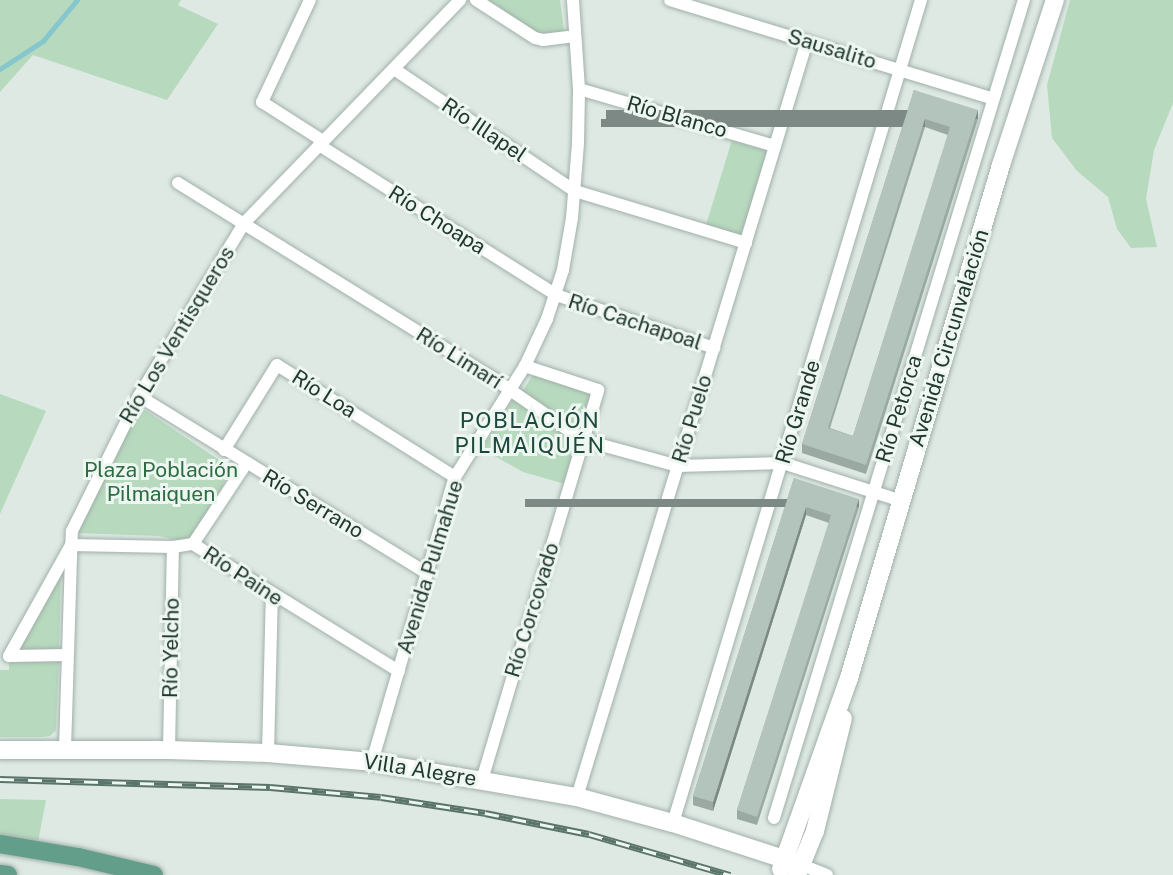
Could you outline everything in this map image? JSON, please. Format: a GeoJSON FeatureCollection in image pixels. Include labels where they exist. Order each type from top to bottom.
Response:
{"type":"FeatureCollection","features":[{"type":"Feature","properties":{"kind":"main road","name":"Avenida Circunvalación"},"geometry":{"type":"LineString","coordinates":[[791,867],[1001,165],[1055,0]]}},
{"type":"Feature","properties":{"kind":"main road","name":"Villa Alegre"},"geometry":{"type":"LineString","coordinates":[[0,750],[169,750],[268,753],[372,762],[577,797],[673,823],[791,867]]}},
{"type":"Feature","properties":{"kind":"main road"},"geometry":{"type":"LineString","coordinates":[[0,844],[78,857],[154,875]]}},
{"type":"Feature","properties":{"kind":"main road"},"geometry":{"type":"LineString","coordinates":[[0,874],[8,875]]}},
{"type":"Feature","properties":{"kind":"street","name":"Río Choapa"},"geometry":{"type":"LineString","coordinates":[[310,0],[262,102],[321,143],[556,295]]}},
{"type":"Feature","properties":{"kind":"street","name":"Río Los Ventisqueros"},"geometry":{"type":"LineString","coordinates":[[65,749],[71,545],[77,518],[139,396],[244,222],[460,0]]}},
{"type":"Feature","properties":{"kind":"street"},"geometry":{"type":"LineString","coordinates":[[476,0],[535,38],[543,40],[575,36]]}},
{"type":"Feature","properties":{"kind":"street","name":"Avenida Pulmahue"},"geometry":{"type":"LineString","coordinates":[[372,762],[454,477],[525,366],[556,295],[569,244],[574,191],[579,88],[573,0]]}},
{"type":"Feature","properties":{"kind":"street","name":"Sausalito"},"geometry":{"type":"LineString","coordinates":[[670,0],[706,5],[807,41],[993,99]]}},
{"type":"Feature","properties":{"kind":"street","name":"Río Grande"},"geometry":{"type":"LineString","coordinates":[[673,823],[921,0]]}},
{"type":"Feature","properties":{"kind":"street","name":"Río Petorca"},"geometry":{"type":"LineString","coordinates":[[774,818],[1023,0]]}},
{"type":"Feature","properties":{"kind":"street","name":"Río Puelo"},"geometry":{"type":"LineString","coordinates":[[577,797],[807,41]]}},
{"type":"Feature","properties":{"kind":"street","name":"Río Illapel"},"geometry":{"type":"LineString","coordinates":[[394,69],[574,191],[746,243]]}},
{"type":"Feature","properties":{"kind":"street","name":"Río Blanco"},"geometry":{"type":"LineString","coordinates":[[579,88],[775,146]]}},
{"type":"Feature","properties":{"kind":"street","name":"Río Limarí"},"geometry":{"type":"LineString","coordinates":[[178,183],[244,222],[510,390],[583,440],[678,466],[783,463],[899,500]]}},
{"type":"Feature","properties":{"kind":"street","name":"Río Cachapoal"},"geometry":{"type":"LineString","coordinates":[[556,295],[714,348]]}},
{"type":"Feature","properties":{"kind":"street","name":"Río Loa"},"geometry":{"type":"LineString","coordinates":[[224,450],[278,365],[454,477]]}},
{"type":"Feature","properties":{"kind":"street","name":"Río Corcovado"},"geometry":{"type":"LineString","coordinates":[[482,780],[598,390],[525,366]]}},
{"type":"Feature","properties":{"kind":"street","name":"Río Serrano"},"geometry":{"type":"LineString","coordinates":[[139,396],[246,464],[427,573]]}},
{"type":"Feature","properties":{"kind":"street"},"geometry":{"type":"LineString","coordinates":[[193,544],[246,464]]}},
{"type":"Feature","properties":{"kind":"street","name":"Río Paine"},"geometry":{"type":"LineString","coordinates":[[71,545],[173,547],[193,544],[399,671]]}},
{"type":"Feature","properties":{"kind":"street"},"geometry":{"type":"LineString","coordinates":[[67,655],[9,656],[71,545]]}},
{"type":"Feature","properties":{"kind":"street","name":"Río Yelcho"},"geometry":{"type":"LineString","coordinates":[[169,750],[173,547]]}},
{"type":"Feature","properties":{"kind":"street"},"geometry":{"type":"LineString","coordinates":[[268,753],[272,594]]}},
{"type":"Feature","properties":{"kind":"street","name":"Villa Alegre"},"geometry":{"type":"LineString","coordinates":[[791,867],[827,875]]}},
{"type":"Feature","properties":{"kind":"green space"},"geometry":{"type":"Polygon","coordinates":[[[0,0],[181,0],[178,5],[218,24],[167,100],[33,55],[0,92],[0,0]]]}},
{"type":"Feature","properties":{"kind":"green space"},"geometry":{"type":"Polygon","coordinates":[[[482,0],[560,0],[564,31],[540,34],[482,0]]]}},
{"type":"Feature","properties":{"kind":"green space"},"geometry":{"type":"Polygon","coordinates":[[[1070,0],[1173,0],[1173,103],[1154,150],[1146,199],[1157,247],[1131,248],[1117,229],[1108,197],[1077,171],[1052,138],[1047,85],[1070,0]]]}},
{"type":"Feature","properties":{"kind":"green space"},"geometry":{"type":"Polygon","coordinates":[[[732,140],[769,151],[743,237],[706,225],[732,140]]]}},
{"type":"Feature","properties":{"kind":"green space"},"geometry":{"type":"Polygon","coordinates":[[[534,373],[593,391],[580,430],[522,392],[534,373]]]}},
{"type":"Feature","properties":{"kind":"green space"},"geometry":{"type":"Polygon","coordinates":[[[0,394],[46,411],[0,514],[0,394]]]}},
{"type":"Feature","properties":{"kind":"green space"},"geometry":{"type":"Polygon","coordinates":[[[514,398],[578,441],[565,484],[523,472],[482,449],[514,398]]]}},
{"type":"Feature","properties":{"kind":"green space","name":"Plaza Población Pilmaiquen"},"geometry":{"type":"Polygon","coordinates":[[[145,410],[228,466],[229,473],[193,544],[159,536],[77,533],[137,413],[145,410]]]}},
{"type":"Feature","properties":{"kind":"green space"},"geometry":{"type":"Polygon","coordinates":[[[61,567],[59,651],[13,653],[61,567]]]}},
{"type":"Feature","properties":{"kind":"green space"},"geometry":{"type":"Polygon","coordinates":[[[59,659],[56,730],[50,736],[43,737],[0,737],[0,670],[9,670],[9,661],[59,659]]]}},
{"type":"Feature","properties":{"kind":"green space"},"geometry":{"type":"Polygon","coordinates":[[[0,799],[46,800],[38,842],[0,837],[0,799]]]}},
{"type":"Feature","properties":{"kind":"building"},"geometry":{"type":"Polygon","coordinates":[[[914,90],[978,110],[866,465],[802,444],[914,90]],[[925,119],[828,428],[853,436],[950,127],[925,119]]]}},
{"type":"Feature","properties":{"kind":"building"},"geometry":{"type":"Polygon","coordinates":[[[794,478],[859,499],[757,817],[737,810],[831,515],[806,507],[713,802],[693,796],[794,478]]]}},
{"type":"Feature","properties":{"kind":"waterway"},"geometry":{"type":"LineString","coordinates":[[0,69],[43,41],[77,0]]}},
{"type":"Feature","properties":{"kind":"railway"},"geometry":{"type":"LineString","coordinates":[[0,779],[270,787],[381,797],[485,813],[589,834],[730,875]]}},
{"type":"Feature","properties":{"kind":"district","name":"POBLACIÓN PILMAIQUÉN"},"geometry":{"type":"Point","coordinates":[530,432]}}]}
